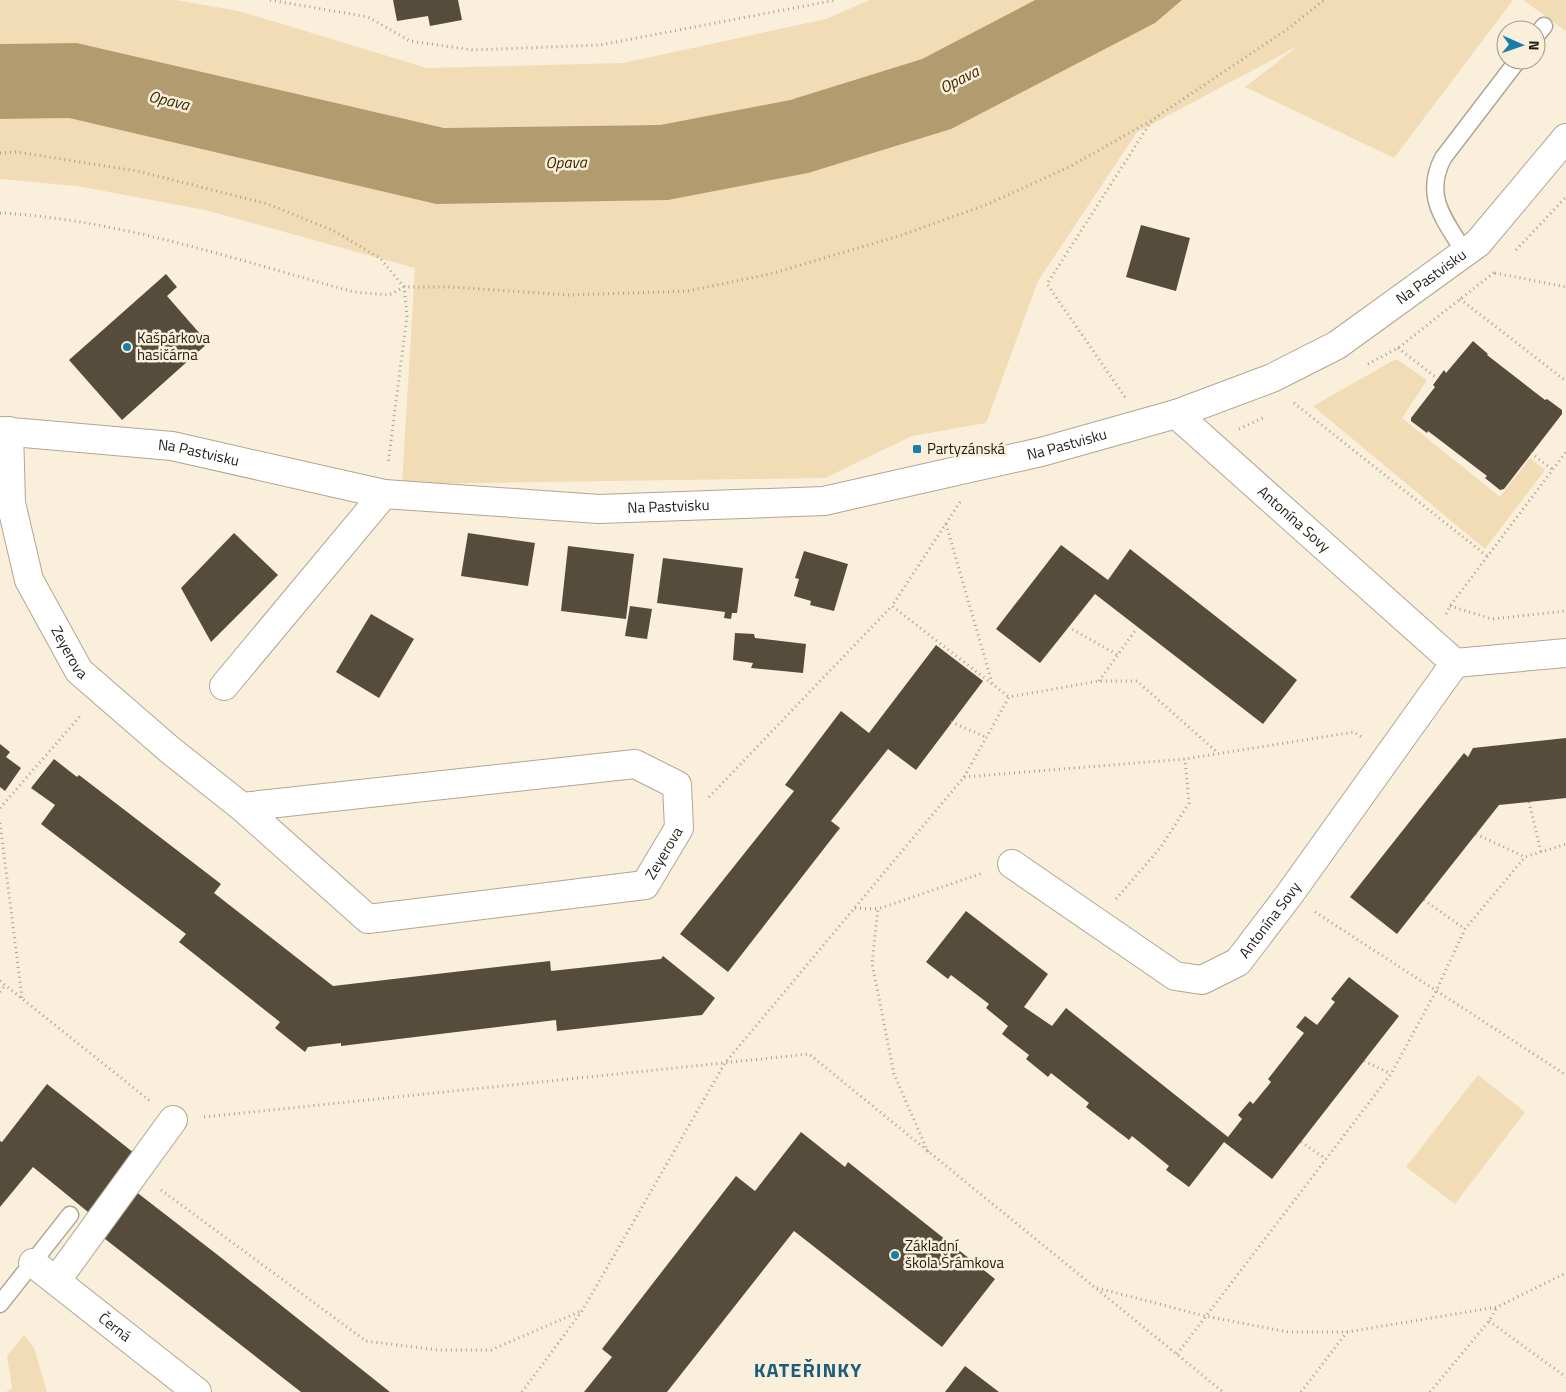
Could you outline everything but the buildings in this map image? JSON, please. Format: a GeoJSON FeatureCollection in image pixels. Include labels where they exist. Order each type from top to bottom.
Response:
{"type":"FeatureCollection","features":[{"type":"Feature","properties":{"kind":"street","name":"Na Pastvisku"},"geometry":{"type":"LineString","coordinates":[[4,431],[172,446],[384,494],[599,509],[824,501],[1041,452],[1176,414],[1272,378],[1337,345],[1478,243],[1566,138]]}},
{"type":"Feature","properties":{"kind":"street","name":"Antonína Sovy"},"geometry":{"type":"LineString","coordinates":[[1012,864],[1175,976],[1202,980],[1238,962],[1289,895],[1455,663],[1433,641],[1176,414]]}},
{"type":"Feature","properties":{"kind":"street","name":"Zeyerova"},"geometry":{"type":"LineString","coordinates":[[4,431],[11,503],[29,580],[79,671],[170,750],[242,807],[368,920],[645,885],[679,828],[677,785],[635,764],[242,807]]}},
{"type":"Feature","properties":{"kind":"street"},"geometry":{"type":"LineString","coordinates":[[224,686],[384,494]]}},
{"type":"Feature","properties":{"kind":"street"},"geometry":{"type":"LineString","coordinates":[[1455,663],[1566,653]]}},
{"type":"Feature","properties":{"kind":"street"},"geometry":{"type":"LineString","coordinates":[[56,1280],[173,1120]]}},
{"type":"Feature","properties":{"kind":"street","name":"Černá"},"geometry":{"type":"LineString","coordinates":[[33,1263],[197,1392]]}},
{"type":"Feature","properties":{"kind":"lane"},"geometry":{"type":"LineString","coordinates":[[1465,252],[1437,204],[1435,182],[1438,169],[1443,158],[1510,70]]}},
{"type":"Feature","properties":{"kind":"lane"},"geometry":{"type":"LineString","coordinates":[[0,1304],[70,1215]]}},
{"type":"Feature","properties":{"kind":"path"},"geometry":{"type":"LineString","coordinates":[[270,0],[368,17],[410,41],[473,50],[600,45],[836,0]]}},
{"type":"Feature","properties":{"kind":"path"},"geometry":{"type":"LineString","coordinates":[[0,213],[27,214],[128,231],[354,292],[389,295],[404,287],[451,287],[569,295],[688,291],[770,274],[902,235],[988,204],[1071,166],[1152,120],[1289,28],[1324,0]]}},
{"type":"Feature","properties":{"kind":"path"},"geometry":{"type":"LineString","coordinates":[[1142,423],[1047,284],[1152,120]]}},
{"type":"Feature","properties":{"kind":"path"},"geometry":{"type":"LineString","coordinates":[[0,153],[17,152],[137,171],[268,204],[334,231],[380,258],[404,287],[407,316],[384,494]]}},
{"type":"Feature","properties":{"kind":"path"},"geometry":{"type":"LineString","coordinates":[[1494,273],[1566,287]]}},
{"type":"Feature","properties":{"kind":"path"},"geometry":{"type":"LineString","coordinates":[[1432,277],[1566,381]]}},
{"type":"Feature","properties":{"kind":"path"},"geometry":{"type":"LineString","coordinates":[[1398,348],[1437,378]]}},
{"type":"Feature","properties":{"kind":"path"},"geometry":{"type":"LineString","coordinates":[[1294,403],[1487,556]]}},
{"type":"Feature","properties":{"kind":"path"},"geometry":{"type":"LineString","coordinates":[[1433,641],[1450,606],[1566,452]]}},
{"type":"Feature","properties":{"kind":"path"},"geometry":{"type":"LineString","coordinates":[[1531,453],[1553,470]]}},
{"type":"Feature","properties":{"kind":"path"},"geometry":{"type":"LineString","coordinates":[[1562,458],[1566,461]]}},
{"type":"Feature","properties":{"kind":"path"},"geometry":{"type":"LineString","coordinates":[[679,828],[892,606],[985,464]]}},
{"type":"Feature","properties":{"kind":"path"},"geometry":{"type":"LineString","coordinates":[[946,523],[992,684]]}},
{"type":"Feature","properties":{"kind":"path"},"geometry":{"type":"LineString","coordinates":[[892,606],[1009,697],[1099,681],[1137,681],[1219,754]]}},
{"type":"Feature","properties":{"kind":"path"},"geometry":{"type":"LineString","coordinates":[[1450,606],[1492,619],[1566,611]]}},
{"type":"Feature","properties":{"kind":"path"},"geometry":{"type":"LineString","coordinates":[[1068,627],[1118,655]]}},
{"type":"Feature","properties":{"kind":"path"},"geometry":{"type":"LineString","coordinates":[[1099,681],[1137,628]]}},
{"type":"Feature","properties":{"kind":"path"},"geometry":{"type":"LineString","coordinates":[[0,808],[102,691]]}},
{"type":"Feature","properties":{"kind":"path"},"geometry":{"type":"LineString","coordinates":[[522,1392],[582,1311],[725,1063],[964,776],[1009,697]]}},
{"type":"Feature","properties":{"kind":"path"},"geometry":{"type":"LineString","coordinates":[[951,722],[986,737]]}},
{"type":"Feature","properties":{"kind":"path"},"geometry":{"type":"LineString","coordinates":[[964,776],[1185,760],[1354,732],[1389,756]]}},
{"type":"Feature","properties":{"kind":"path"},"geometry":{"type":"LineString","coordinates":[[1094,920],[1126,890],[1161,847],[1189,803],[1185,760]]}},
{"type":"Feature","properties":{"kind":"path"},"geometry":{"type":"LineString","coordinates":[[1529,802],[1541,852]]}},
{"type":"Feature","properties":{"kind":"path"},"geometry":{"type":"LineString","coordinates":[[0,823],[22,998]]}},
{"type":"Feature","properties":{"kind":"path"},"geometry":{"type":"LineString","coordinates":[[1476,834],[1525,857]]}},
{"type":"Feature","properties":{"kind":"path"},"geometry":{"type":"LineString","coordinates":[[1177,1354],[1391,1074],[1436,991],[1465,929],[1525,857],[1566,844]]}},
{"type":"Feature","properties":{"kind":"path"},"geometry":{"type":"LineString","coordinates":[[855,908],[878,908],[1012,864]]}},
{"type":"Feature","properties":{"kind":"path"},"geometry":{"type":"LineString","coordinates":[[1289,895],[1566,1075]]}},
{"type":"Feature","properties":{"kind":"path"},"geometry":{"type":"LineString","coordinates":[[1424,900],[1465,929]]}},
{"type":"Feature","properties":{"kind":"path"},"geometry":{"type":"LineString","coordinates":[[878,908],[872,962],[894,1074],[928,1153]]}},
{"type":"Feature","properties":{"kind":"path"},"geometry":{"type":"LineString","coordinates":[[0,981],[173,1120],[809,1054],[1223,1392]]}},
{"type":"Feature","properties":{"kind":"path"},"geometry":{"type":"LineString","coordinates":[[0,992],[5,985]]}},
{"type":"Feature","properties":{"kind":"path"},"geometry":{"type":"LineString","coordinates":[[1364,1061],[1391,1074]]}},
{"type":"Feature","properties":{"kind":"path"},"geometry":{"type":"LineString","coordinates":[[1301,1142],[1326,1159]]}},
{"type":"Feature","properties":{"kind":"path"},"geometry":{"type":"LineString","coordinates":[[135,1171],[366,1341],[438,1350],[491,1350],[582,1311]]}},
{"type":"Feature","properties":{"kind":"path"},"geometry":{"type":"LineString","coordinates":[[1094,1287],[1205,1316],[1288,1332],[1347,1332],[1497,1307],[1566,1273]]}},
{"type":"Feature","properties":{"kind":"path"},"geometry":{"type":"LineString","coordinates":[[1430,1392],[1489,1320],[1497,1307]]}},
{"type":"Feature","properties":{"kind":"path"},"geometry":{"type":"LineString","coordinates":[[1489,1320],[1566,1377]]}},
{"type":"Feature","properties":{"kind":"path"},"geometry":{"type":"LineString","coordinates":[[1300,1392],[1347,1332]]}},
{"type":"Feature","properties":{"kind":"shaded area"},"geometry":{"type":"Polygon","coordinates":[[[0,0],[175,0],[239,11],[427,68],[623,63],[826,19],[870,0],[1035,0],[922,59],[790,100],[660,125],[444,128],[77,43],[0,44],[0,0]]]}},
{"type":"Feature","properties":{"kind":"shaded area"},"geometry":{"type":"Polygon","coordinates":[[[1182,0],[1513,0],[1496,20],[1496,23],[1394,158],[1245,87],[1298,46],[1137,132],[1038,281],[986,423],[912,436],[825,478],[402,484],[415,268],[205,210],[77,186],[0,179],[0,119],[69,118],[436,204],[1155,23],[1182,0]]]}},
{"type":"Feature","properties":{"kind":"shaded area"},"geometry":{"type":"Polygon","coordinates":[[[1523,0],[1566,0],[1566,31],[1523,0]]]}},
{"type":"Feature","properties":{"kind":"shaded area"},"geometry":{"type":"Polygon","coordinates":[[[1396,359],[1427,380],[1402,418],[1500,497],[1530,458],[1545,470],[1485,549],[1313,406],[1396,359]]]}},
{"type":"Feature","properties":{"kind":"shaded area"},"geometry":{"type":"Polygon","coordinates":[[[1478,1075],[1525,1112],[1455,1204],[1406,1167],[1478,1075]]]}},
{"type":"Feature","properties":{"kind":"shaded area"},"geometry":{"type":"Polygon","coordinates":[[[24,1335],[34,1348],[47,1392],[6,1392],[12,1388],[7,1356],[24,1335]]]}},
{"type":"Feature","properties":{"kind":"water","name":"Opava"},"geometry":{"type":"Polygon","coordinates":[[[1035,0],[1182,0],[1155,23],[951,129],[808,173],[668,200],[436,204],[69,118],[0,119],[0,44],[77,43],[444,128],[660,125],[790,100],[922,59],[1035,0]]]}},
{"type":"Feature","properties":{"kind":"place","name":"Kašpárkova hasičárna"},"geometry":{"type":"Point","coordinates":[127,347]}},
{"type":"Feature","properties":{"kind":"place","name":"Partyzánská"},"geometry":{"type":"Point","coordinates":[917,449]}},
{"type":"Feature","properties":{"kind":"place","name":"Základní škola Šrámkova"},"geometry":{"type":"Point","coordinates":[895,1255]}},
{"type":"Feature","properties":{"kind":"district","name":"KATEŘINKY"},"geometry":{"type":"Point","coordinates":[808,1370]}}]}
